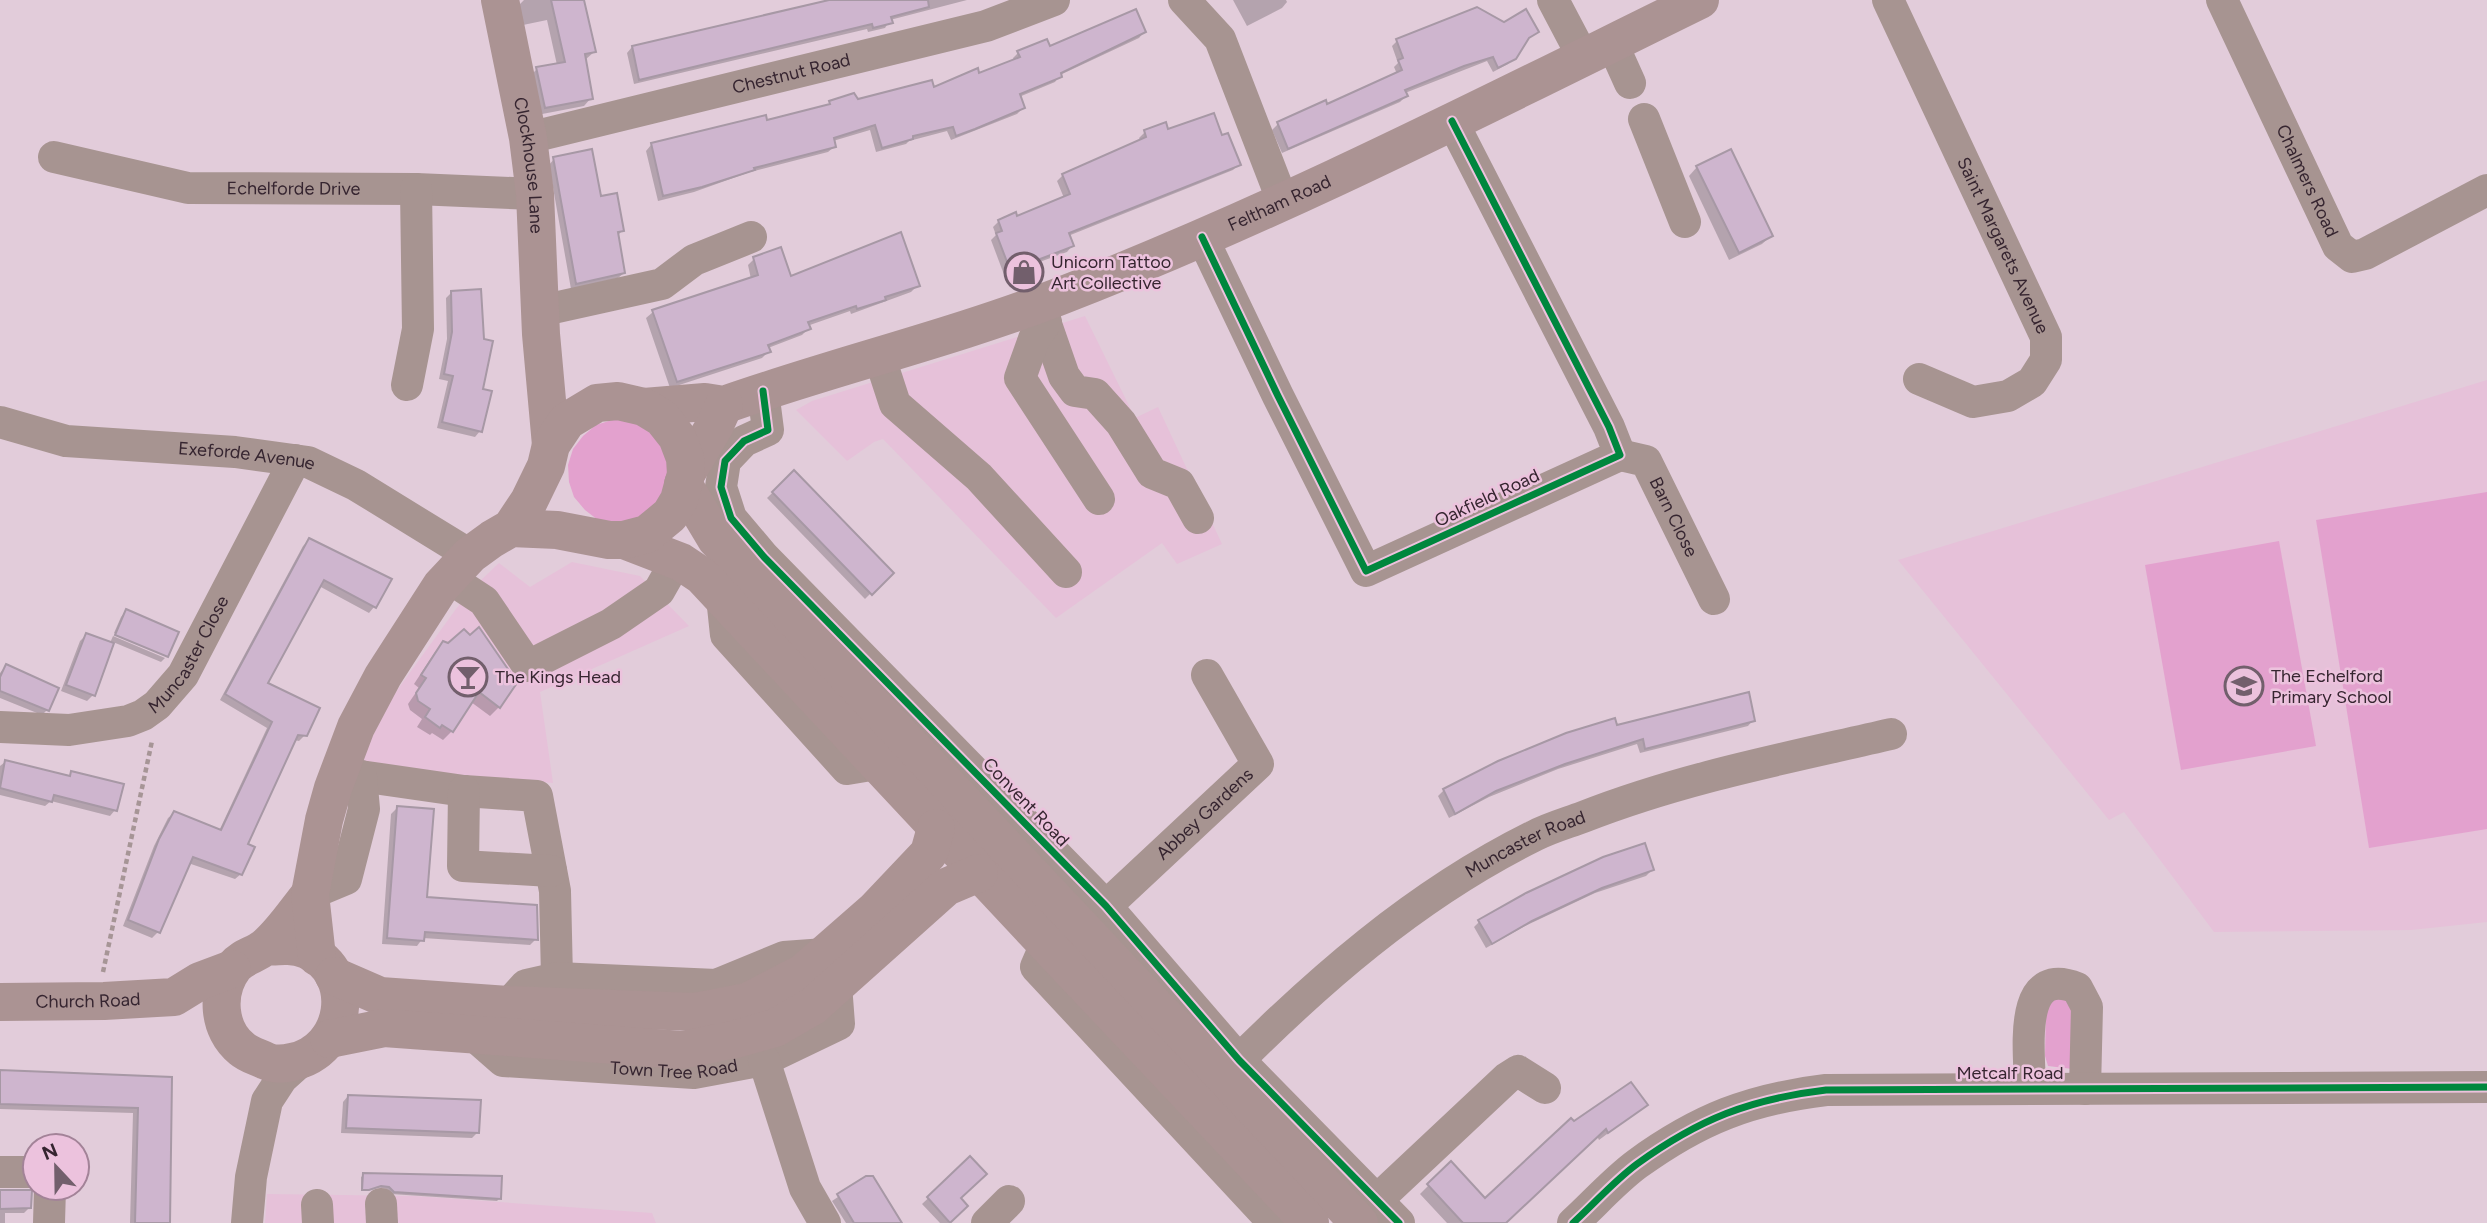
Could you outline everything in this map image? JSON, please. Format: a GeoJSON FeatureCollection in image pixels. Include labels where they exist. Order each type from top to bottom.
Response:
{"type":"FeatureCollection","features":[{"type":"Feature","properties":{"kind":"main road","name":"Clockhouse Lane"},"geometry":{"type":"LineString","coordinates":[[500,0],[528,138],[535,194],[548,456]]}},
{"type":"Feature","properties":{"kind":"main road","name":"Feltham Road"},"geometry":{"type":"LineString","coordinates":[[644,407],[705,402],[724,405],[957,332],[1043,313],[1452,121],[1700,0]]}},
{"type":"Feature","properties":{"kind":"main road"},"geometry":{"type":"LineString","coordinates":[[541,323],[573,380],[597,403]]}},
{"type":"Feature","properties":{"kind":"main road"},"geometry":{"type":"LineString","coordinates":[[310,894],[265,947],[232,969],[223,991],[222,1012],[234,1041],[244,1051],[271,1063],[282,1064],[316,1050],[339,1021],[341,1001],[326,967],[310,894],[324,820],[350,775],[356,727],[383,676],[441,586],[492,538],[511,528],[529,501],[566,421],[597,403],[618,401],[644,407],[662,418],[677,437],[685,458],[685,479]]}},
{"type":"Feature","properties":{"kind":"main road"},"geometry":{"type":"LineString","coordinates":[[511,528],[557,530],[608,540],[624,540],[647,534],[670,514],[679,500],[685,479],[724,405]]}},
{"type":"Feature","properties":{"kind":"main road"},"geometry":{"type":"LineString","coordinates":[[548,456],[546,480],[553,502],[566,520],[587,535]]}},
{"type":"Feature","properties":{"kind":"main road","name":"Convent Road"},"geometry":{"type":"LineString","coordinates":[[685,479],[716,539],[877,764],[1310,1223]]}},
{"type":"Feature","properties":{"kind":"main road","name":"Convent Road"},"geometry":{"type":"LineString","coordinates":[[624,540],[676,561],[702,576],[745,576],[993,832],[1231,1068],[1368,1212]]}},
{"type":"Feature","properties":{"kind":"main road","name":"Town Tree Road"},"geometry":{"type":"LineString","coordinates":[[316,1050],[384,1028],[682,1050],[775,1028],[813,1006],[831,970],[875,910],[929,853],[936,828]]}},
{"type":"Feature","properties":{"kind":"main road","name":"Town Tree Road"},"geometry":{"type":"LineString","coordinates":[[326,967],[380,996],[508,1005],[695,1012],[747,1002],[803,973],[831,970],[946,887],[979,873]]}},
{"type":"Feature","properties":{"kind":"main road"},"geometry":{"type":"LineString","coordinates":[[265,947],[291,946],[308,951],[326,967]]}},
{"type":"Feature","properties":{"kind":"main road","name":"Church Road"},"geometry":{"type":"LineString","coordinates":[[0,1002],[174,997],[200,981],[232,969]]}},
{"type":"Feature","properties":{"kind":"main road"},"geometry":{"type":"LineString","coordinates":[[174,997],[197,1014],[225,1024]]}},
{"type":"Feature","properties":{"kind":"street","name":"Chestnut Road"},"geometry":{"type":"LineString","coordinates":[[528,138],[986,26],[1054,0]]}},
{"type":"Feature","properties":{"kind":"street"},"geometry":{"type":"LineString","coordinates":[[1184,0],[1220,39],[1283,201]]}},
{"type":"Feature","properties":{"kind":"street"},"geometry":{"type":"LineString","coordinates":[[1553,0],[1630,83]]}},
{"type":"Feature","properties":{"kind":"street","name":"Saint Margarets Avenue"},"geometry":{"type":"LineString","coordinates":[[1888,0],[2046,337],[2046,360],[2032,382],[2008,396],[1973,402],[1919,379]]}},
{"type":"Feature","properties":{"kind":"street","name":"Chalmers Road"},"geometry":{"type":"LineString","coordinates":[[2222,0],[2339,246],[2352,257],[2365,254],[2487,190]]}},
{"type":"Feature","properties":{"kind":"street"},"geometry":{"type":"LineString","coordinates":[[1644,119],[1685,222]]}},
{"type":"Feature","properties":{"kind":"street"},"geometry":{"type":"LineString","coordinates":[[1452,121],[1603,414],[1620,455]]}},
{"type":"Feature","properties":{"kind":"street","name":"Echelforde Drive"},"geometry":{"type":"LineString","coordinates":[[54,157],[188,188],[416,189],[535,194]]}},
{"type":"Feature","properties":{"kind":"street"},"geometry":{"type":"LineString","coordinates":[[407,385],[418,329],[416,189]]}},
{"type":"Feature","properties":{"kind":"street"},"geometry":{"type":"LineString","coordinates":[[541,323],[662,284],[694,260],[751,237]]}},
{"type":"Feature","properties":{"kind":"street","name":"Oakfield Road"},"geometry":{"type":"LineString","coordinates":[[1202,237],[1366,571],[1620,455]]}},
{"type":"Feature","properties":{"kind":"street"},"geometry":{"type":"LineString","coordinates":[[1043,313],[1020,378],[1099,499]]}},
{"type":"Feature","properties":{"kind":"street"},"geometry":{"type":"LineString","coordinates":[[1043,313],[1064,376],[1075,391],[1095,394],[1121,423],[1153,473],[1179,484],[1199,518]]}},
{"type":"Feature","properties":{"kind":"street"},"geometry":{"type":"LineString","coordinates":[[879,355],[895,404],[979,477],[1066,572]]}},
{"type":"Feature","properties":{"kind":"street","name":"Convent Road"},"geometry":{"type":"LineString","coordinates":[[763,391],[768,430],[744,441],[725,461],[721,487],[745,576],[1106,906],[1231,1068]]}},
{"type":"Feature","properties":{"kind":"street","name":"Exeforde Avenue"},"geometry":{"type":"LineString","coordinates":[[0,422],[66,441],[235,452],[308,462],[356,485],[460,567],[528,666],[611,624],[659,591],[676,561]]}},
{"type":"Feature","properties":{"kind":"street","name":"Barn Close"},"geometry":{"type":"LineString","coordinates":[[1620,455],[1646,461],[1714,599]]}},
{"type":"Feature","properties":{"kind":"street","name":"Muncaster Close"},"geometry":{"type":"LineString","coordinates":[[0,727],[69,730],[128,720],[143,715],[157,705],[183,675],[295,460]]}},
{"type":"Feature","properties":{"kind":"street","name":"Abbey Gardens"},"geometry":{"type":"LineString","coordinates":[[1106,906],[1258,764],[1207,676]]}},
{"type":"Feature","properties":{"kind":"street","name":"Muncaster Road"},"geometry":{"type":"LineString","coordinates":[[1231,1068],[1315,988],[1376,935],[1446,886],[1535,836],[1620,802],[1715,774],[1891,734]]}},
{"type":"Feature","properties":{"kind":"street"},"geometry":{"type":"LineString","coordinates":[[350,775],[464,791],[537,796],[555,891],[557,978]]}},
{"type":"Feature","properties":{"kind":"street"},"geometry":{"type":"LineString","coordinates":[[464,791],[463,866],[551,871]]}},
{"type":"Feature","properties":{"kind":"street"},"geometry":{"type":"LineString","coordinates":[[1046,944],[1036,967],[1274,1223]]}},
{"type":"Feature","properties":{"kind":"street"},"geometry":{"type":"LineString","coordinates":[[508,1005],[527,985],[557,978],[716,985],[784,957],[831,970]]}},
{"type":"Feature","properties":{"kind":"street","name":"Town Tree Road"},"geometry":{"type":"LineString","coordinates":[[471,1033],[503,1061],[694,1073],[764,1060],[839,1024],[831,970]]}},
{"type":"Feature","properties":{"kind":"street","name":"Metcalf Road"},"geometry":{"type":"LineString","coordinates":[[2030,1089],[2031,1013],[2035,996],[2049,984],[2064,982],[2077,988],[2087,1007],[2085,1089]]}},
{"type":"Feature","properties":{"kind":"street"},"geometry":{"type":"LineString","coordinates":[[267,1101],[282,1078],[316,1050]]}},
{"type":"Feature","properties":{"kind":"street"},"geometry":{"type":"LineString","coordinates":[[247,1223],[251,1177],[267,1101],[266,1073],[258,1057]]}},
{"type":"Feature","properties":{"kind":"street"},"geometry":{"type":"LineString","coordinates":[[764,1060],[806,1188],[825,1223]]}},
{"type":"Feature","properties":{"kind":"street"},"geometry":{"type":"LineString","coordinates":[[1368,1212],[1507,1078],[1518,1071],[1545,1088]]}},
{"type":"Feature","properties":{"kind":"street","name":"Metcalf Road"},"geometry":{"type":"LineString","coordinates":[[1594,1216],[1635,1165],[1692,1129],[1738,1107],[1781,1095],[1826,1090],[2487,1087]]}},
{"type":"Feature","properties":{"kind":"street"},"geometry":{"type":"LineString","coordinates":[[0,1172],[21,1172]]}},
{"type":"Feature","properties":{"kind":"street"},"geometry":{"type":"LineString","coordinates":[[987,1223],[1009,1201]]}},
{"type":"Feature","properties":{"kind":"street"},"geometry":{"type":"LineString","coordinates":[[49,1223],[50,1202]]}},
{"type":"Feature","properties":{"kind":"street","name":"Convent Road"},"geometry":{"type":"LineString","coordinates":[[1368,1212],[1399,1223]]}},
{"type":"Feature","properties":{"kind":"path"},"geometry":{"type":"LineString","coordinates":[[104,1001],[102,969],[152,743],[143,715]]}},
{"type":"Feature","properties":{"kind":"shaded area"},"geometry":{"type":"Polygon","coordinates":[[[1085,316],[1135,418],[1158,407],[1222,544],[1177,564],[1162,543],[1056,618],[883,439],[874,442],[847,461],[796,410],[812,401],[1085,316]]]}},
{"type":"Feature","properties":{"kind":"shaded area","name":"The Echelford Primary School"},"geometry":{"type":"Polygon","coordinates":[[[2487,380],[2487,922],[2411,930],[2214,932],[2124,812],[2109,820],[1898,560],[2487,380]]]}},
{"type":"Feature","properties":{"kind":"shaded area"},"geometry":{"type":"Polygon","coordinates":[[[612,420],[629,420],[660,438],[673,470],[662,504],[632,523],[598,520],[574,497],[569,482],[568,465],[573,449],[596,425],[612,420]]]}},
{"type":"Feature","properties":{"kind":"shaded area"},"geometry":{"type":"Polygon","coordinates":[[[2487,492],[2487,829],[2369,848],[2316,520],[2487,492]]]}},
{"type":"Feature","properties":{"kind":"shaded area"},"geometry":{"type":"Polygon","coordinates":[[[2279,541],[2316,746],[2181,770],[2145,565],[2279,541]]]}},
{"type":"Feature","properties":{"kind":"shaded area"},"geometry":{"type":"Polygon","coordinates":[[[572,562],[640,576],[689,626],[540,692],[553,783],[357,767],[393,696],[478,583],[499,563],[530,587],[572,562]]]}},
{"type":"Feature","properties":{"kind":"shaded area"},"geometry":{"type":"Polygon","coordinates":[[[2054,995],[2075,995],[2073,1069],[2048,1066],[2045,1056],[2046,1005],[2054,995]]]}},
{"type":"Feature","properties":{"kind":"shaded area"},"geometry":{"type":"Polygon","coordinates":[[[267,1194],[415,1196],[652,1213],[656,1223],[265,1223],[267,1194]]]}},
{"type":"Feature","properties":{"kind":"building"},"geometry":{"type":"Polygon","coordinates":[[[551,0],[584,0],[596,52],[585,54],[593,99],[545,108],[536,67],[565,62],[551,0]]]}},
{"type":"Feature","properties":{"kind":"building"},"geometry":{"type":"Polygon","coordinates":[[[829,0],[928,0],[929,7],[891,17],[893,23],[873,28],[872,24],[639,80],[632,46],[829,0]]]}},
{"type":"Feature","properties":{"kind":"building"},"geometry":{"type":"Polygon","coordinates":[[[1477,7],[1504,22],[1526,9],[1539,32],[1529,38],[1516,59],[1498,68],[1493,57],[1464,66],[1405,90],[1408,96],[1288,149],[1277,122],[1326,100],[1327,104],[1402,70],[1398,60],[1403,58],[1396,39],[1477,7]]]}},
{"type":"Feature","properties":{"kind":"building"},"geometry":{"type":"Polygon","coordinates":[[[1136,9],[1146,32],[1061,73],[1062,77],[1020,94],[1025,108],[975,129],[956,136],[953,127],[913,136],[913,139],[882,148],[875,125],[834,138],[836,147],[754,168],[755,170],[702,187],[663,196],[651,143],[766,115],[767,120],[830,104],[829,101],[854,93],[858,99],[932,80],[934,87],[978,68],[979,73],[1020,57],[1017,51],[1047,39],[1050,46],[1136,9]]]}},
{"type":"Feature","properties":{"kind":"building"},"geometry":{"type":"Polygon","coordinates":[[[1214,113],[1222,135],[1228,133],[1241,165],[1069,233],[1074,246],[1035,261],[1036,266],[1012,275],[996,233],[1002,231],[998,220],[1016,212],[1017,216],[1070,194],[1062,174],[1146,137],[1144,130],[1166,122],[1168,129],[1214,113]]]}},
{"type":"Feature","properties":{"kind":"building"},"geometry":{"type":"Polygon","coordinates":[[[592,149],[601,196],[617,193],[624,231],[618,232],[625,273],[576,284],[553,157],[592,149]]]}},
{"type":"Feature","properties":{"kind":"building"},"geometry":{"type":"Polygon","coordinates":[[[1731,149],[1773,236],[1739,253],[1696,166],[1731,149]]]}},
{"type":"Feature","properties":{"kind":"building"},"geometry":{"type":"Polygon","coordinates":[[[901,232],[920,286],[885,297],[886,300],[857,309],[856,306],[808,322],[811,329],[768,345],[771,352],[677,382],[652,310],[758,275],[753,257],[781,247],[791,276],[901,232]]]}},
{"type":"Feature","properties":{"kind":"building"},"geometry":{"type":"Polygon","coordinates":[[[481,289],[484,339],[493,341],[483,389],[492,391],[482,432],[442,422],[453,376],[444,374],[452,332],[451,291],[481,289]]]}},
{"type":"Feature","properties":{"kind":"building"},"geometry":{"type":"Polygon","coordinates":[[[794,470],[894,573],[872,595],[772,492],[794,470]]]}},
{"type":"Feature","properties":{"kind":"building"},"geometry":{"type":"Polygon","coordinates":[[[309,538],[392,579],[376,608],[324,580],[268,683],[320,708],[307,736],[298,735],[248,844],[255,847],[242,875],[193,857],[160,933],[128,920],[159,839],[174,811],[221,830],[272,722],[225,694],[309,538]]]}},
{"type":"Feature","properties":{"kind":"building"},"geometry":{"type":"Polygon","coordinates":[[[126,609],[179,632],[168,657],[115,635],[126,609]]]}},
{"type":"Feature","properties":{"kind":"building","name":"The Kings Head"},"geometry":{"type":"Polygon","coordinates":[[[479,627],[512,675],[510,680],[517,683],[500,708],[479,692],[453,732],[442,725],[440,728],[425,717],[430,709],[418,701],[416,693],[426,678],[421,675],[443,641],[448,643],[464,629],[470,635],[479,627]]]}},
{"type":"Feature","properties":{"kind":"building"},"geometry":{"type":"Polygon","coordinates":[[[86,633],[114,643],[95,696],[66,685],[86,633]]]}},
{"type":"Feature","properties":{"kind":"building"},"geometry":{"type":"Polygon","coordinates":[[[6,664],[59,688],[49,711],[0,691],[0,677],[6,664]]]}},
{"type":"Feature","properties":{"kind":"building"},"geometry":{"type":"Polygon","coordinates":[[[1749,692],[1755,721],[1645,749],[1643,739],[1565,764],[1496,791],[1455,814],[1443,789],[1498,761],[1566,733],[1615,718],[1617,725],[1749,692]]]}},
{"type":"Feature","properties":{"kind":"building"},"geometry":{"type":"Polygon","coordinates":[[[5,760],[70,776],[71,771],[124,784],[117,811],[54,795],[52,802],[0,788],[5,760]]]}},
{"type":"Feature","properties":{"kind":"building"},"geometry":{"type":"Polygon","coordinates":[[[397,806],[434,809],[427,897],[537,905],[538,940],[425,932],[424,941],[387,938],[397,806]]]}},
{"type":"Feature","properties":{"kind":"building"},"geometry":{"type":"Polygon","coordinates":[[[1645,843],[1654,870],[1602,888],[1532,921],[1492,944],[1478,920],[1526,893],[1603,857],[1645,843]]]}},
{"type":"Feature","properties":{"kind":"building"},"geometry":{"type":"Polygon","coordinates":[[[0,1070],[172,1077],[170,1223],[135,1223],[138,1108],[0,1104],[0,1070]]]}},
{"type":"Feature","properties":{"kind":"building"},"geometry":{"type":"Polygon","coordinates":[[[1631,1082],[1648,1105],[1608,1133],[1606,1129],[1506,1223],[1463,1223],[1427,1184],[1451,1161],[1485,1198],[1571,1118],[1574,1121],[1631,1082]]]}},
{"type":"Feature","properties":{"kind":"building"},"geometry":{"type":"Polygon","coordinates":[[[348,1095],[481,1100],[479,1133],[346,1128],[348,1095]]]}},
{"type":"Feature","properties":{"kind":"building"},"geometry":{"type":"Polygon","coordinates":[[[970,1156],[987,1174],[961,1198],[968,1206],[950,1223],[927,1197],[970,1156]]]}},
{"type":"Feature","properties":{"kind":"building"},"geometry":{"type":"Polygon","coordinates":[[[363,1173],[502,1176],[501,1199],[394,1192],[389,1187],[381,1186],[362,1190],[363,1173]]]}},
{"type":"Feature","properties":{"kind":"building"},"geometry":{"type":"Polygon","coordinates":[[[866,1176],[873,1176],[902,1223],[854,1223],[837,1194],[866,1176]]]}},
{"type":"Feature","properties":{"kind":"building"},"geometry":{"type":"Polygon","coordinates":[[[0,1190],[21,1190],[21,1202],[31,1202],[31,1208],[0,1209],[0,1190]]]}},
{"type":"Feature","properties":{"kind":"cycle path"},"geometry":{"type":"LineString","coordinates":[[1202,237],[1366,571],[1620,455],[1609,427],[1452,121]]}},
{"type":"Feature","properties":{"kind":"cycle path"},"geometry":{"type":"LineString","coordinates":[[763,391],[768,430],[744,441],[725,461],[721,487],[731,518],[764,557],[1106,906],[1239,1060],[1399,1223]]}},
{"type":"Feature","properties":{"kind":"cycle path"},"geometry":{"type":"LineString","coordinates":[[1573,1223],[1629,1171],[1682,1135],[1726,1114],[1799,1094],[1826,1090],[2487,1087]]}},
{"type":"Feature","properties":{"kind":"place","name":"Unicorn Tattoo Art Collective"},"geometry":{"type":"Point","coordinates":[1024,272]}},
{"type":"Feature","properties":{"kind":"place","name":"The Kings Head"},"geometry":{"type":"Point","coordinates":[468,677]}},
{"type":"Feature","properties":{"kind":"place","name":"The Echelford Primary School"},"geometry":{"type":"Point","coordinates":[2244,686]}}]}
